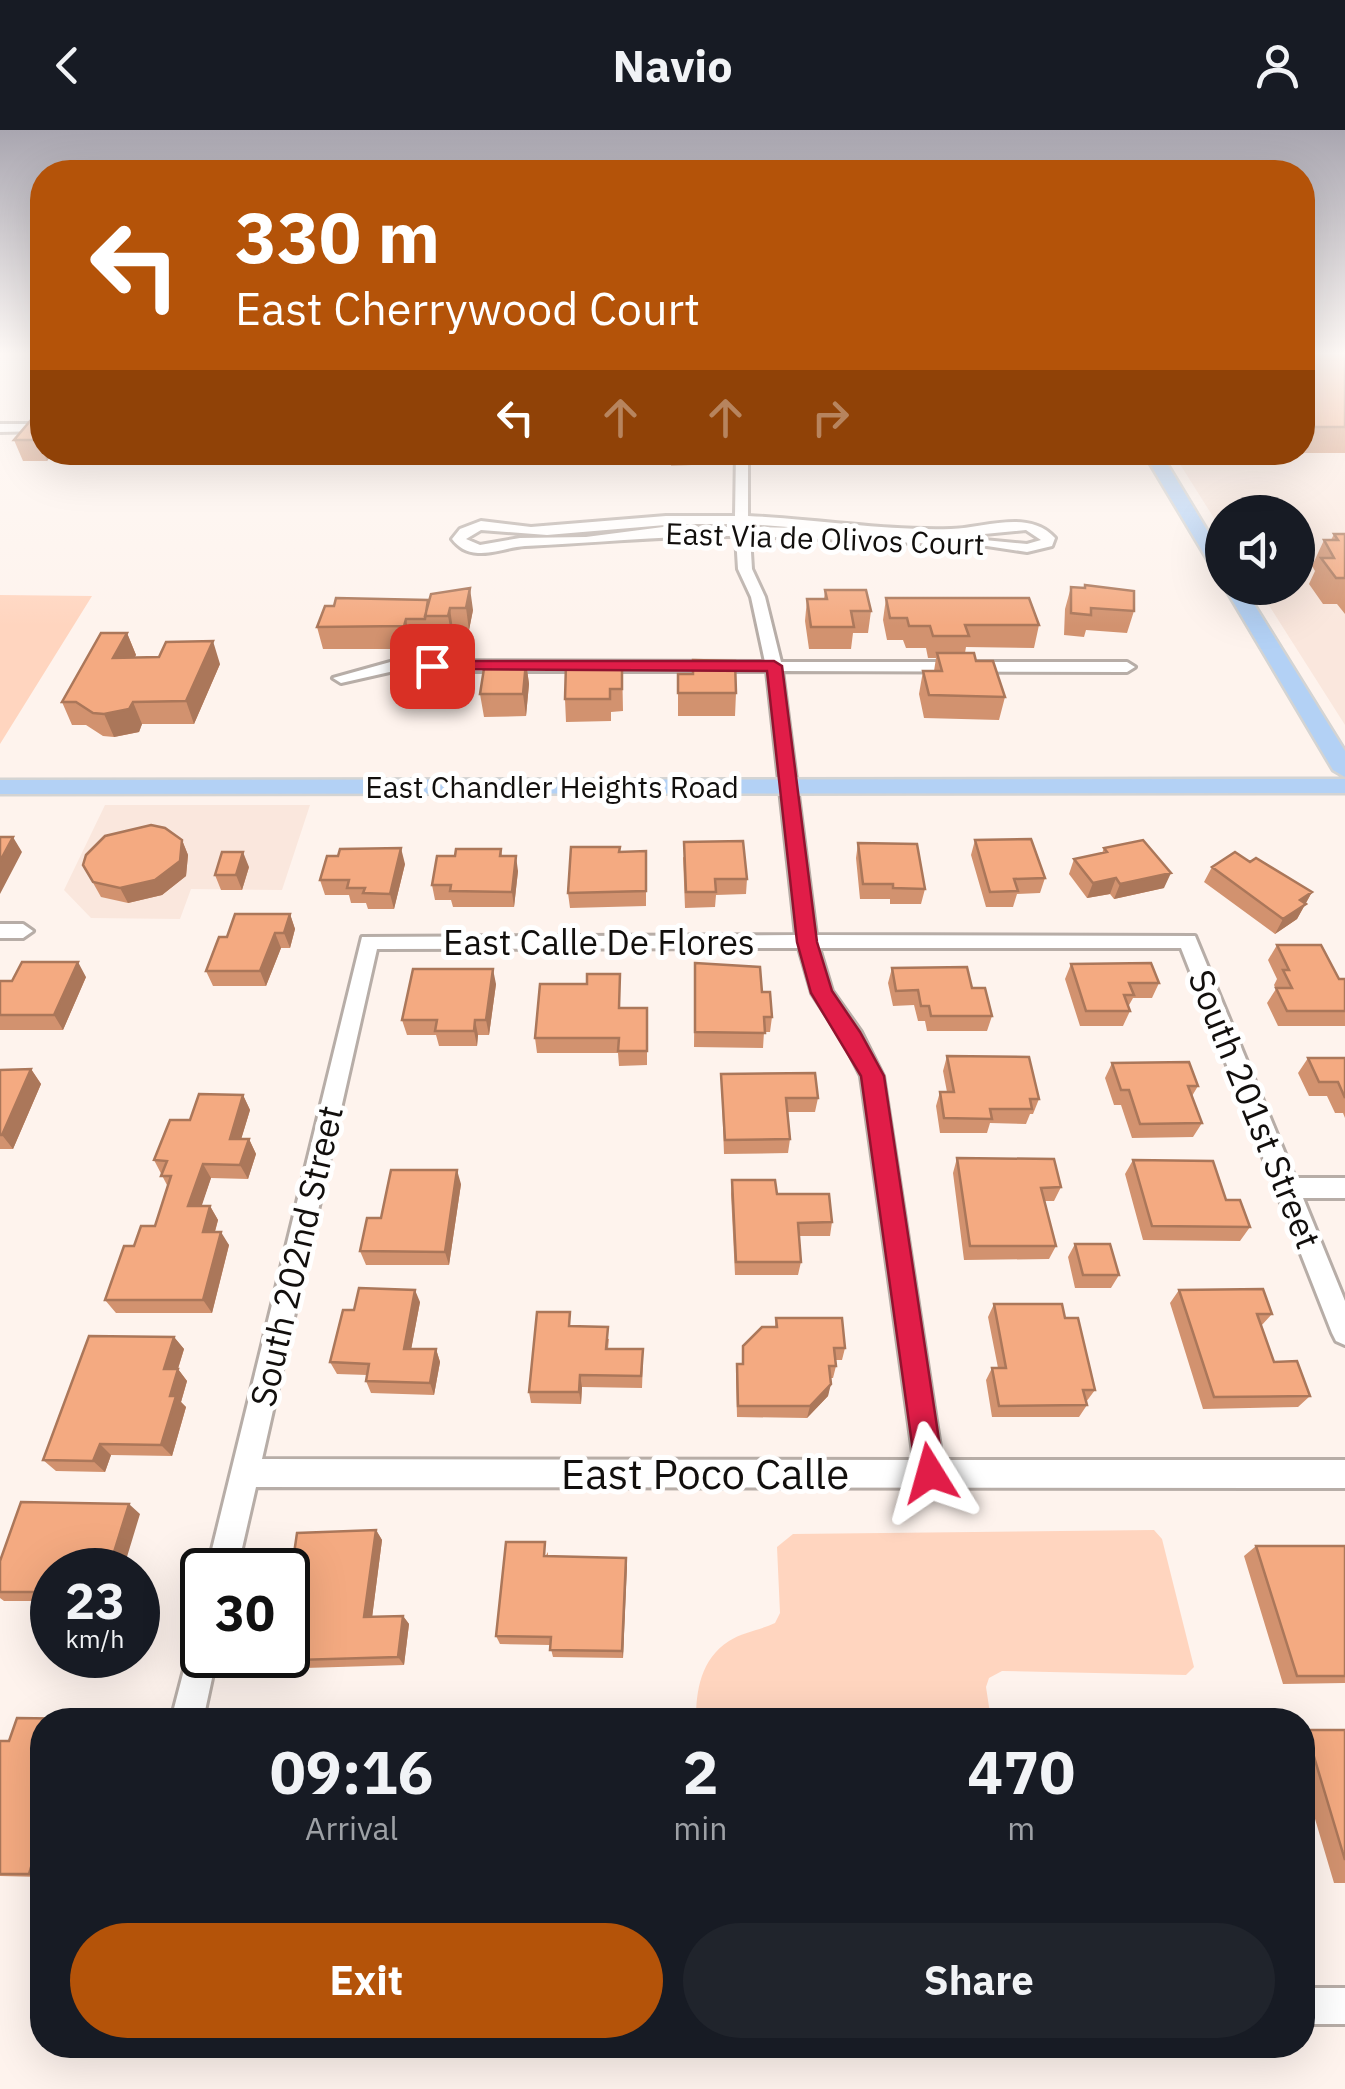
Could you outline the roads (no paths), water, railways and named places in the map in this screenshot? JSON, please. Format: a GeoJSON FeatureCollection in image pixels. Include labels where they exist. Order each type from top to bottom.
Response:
{"type":"FeatureCollection","features":[{"type":"Feature","properties":{"kind":"main road"},"geometry":{"type":"LineString","coordinates":[[1158,465],[1205,541]]}},
{"type":"Feature","properties":{"kind":"main road"},"geometry":{"type":"LineString","coordinates":[[1244,605],[1345,770]]}},
{"type":"Feature","properties":{"kind":"main road","name":"East Chandler Heights Road"},"geometry":{"type":"LineString","coordinates":[[0,788],[1345,786]]}},
{"type":"Feature","properties":{"kind":"street"},"geometry":{"type":"LineString","coordinates":[[742,465],[745,569],[758,598],[774,666],[807,942],[822,993],[853,1038],[872,1076],[930,1473]]}},
{"type":"Feature","properties":{"kind":"street","name":"East Via de Olivos Court"},"geometry":{"type":"LineString","coordinates":[[605,534],[522,531],[485,525],[468,528],[459,539],[465,546],[480,549],[605,534],[742,526],[884,530],[957,536],[1027,548],[1047,543],[1048,538],[1042,531],[1020,524],[957,536]]}},
{"type":"Feature","properties":{"kind":"street"},"geometry":{"type":"LineString","coordinates":[[341,678],[394,666],[1127,666]]}},
{"type":"Feature","properties":{"kind":"street"},"geometry":{"type":"LineString","coordinates":[[0,931],[23,931]]}},
{"type":"Feature","properties":{"kind":"street","name":"East Calle De Flores"},"geometry":{"type":"LineString","coordinates":[[369,942],[1188,942]]}},
{"type":"Feature","properties":{"kind":"street","name":"South 202nd Street"},"geometry":{"type":"LineString","coordinates":[[227,1548],[369,942]]}},
{"type":"Feature","properties":{"kind":"street","name":"South 201st Street"},"geometry":{"type":"LineString","coordinates":[[1188,942],[1345,1333]]}},
{"type":"Feature","properties":{"kind":"street"},"geometry":{"type":"LineString","coordinates":[[1287,1188],[1345,1188]]}},
{"type":"Feature","properties":{"kind":"street","name":"East Poco Calle"},"geometry":{"type":"LineString","coordinates":[[245,1472],[1345,1474]]}},
{"type":"Feature","properties":{"kind":"street"},"geometry":{"type":"LineString","coordinates":[[190,1708],[197,1678]]}},
{"type":"Feature","properties":{"kind":"street"},"geometry":{"type":"LineString","coordinates":[[1315,2006],[1345,2006]]}}]}
